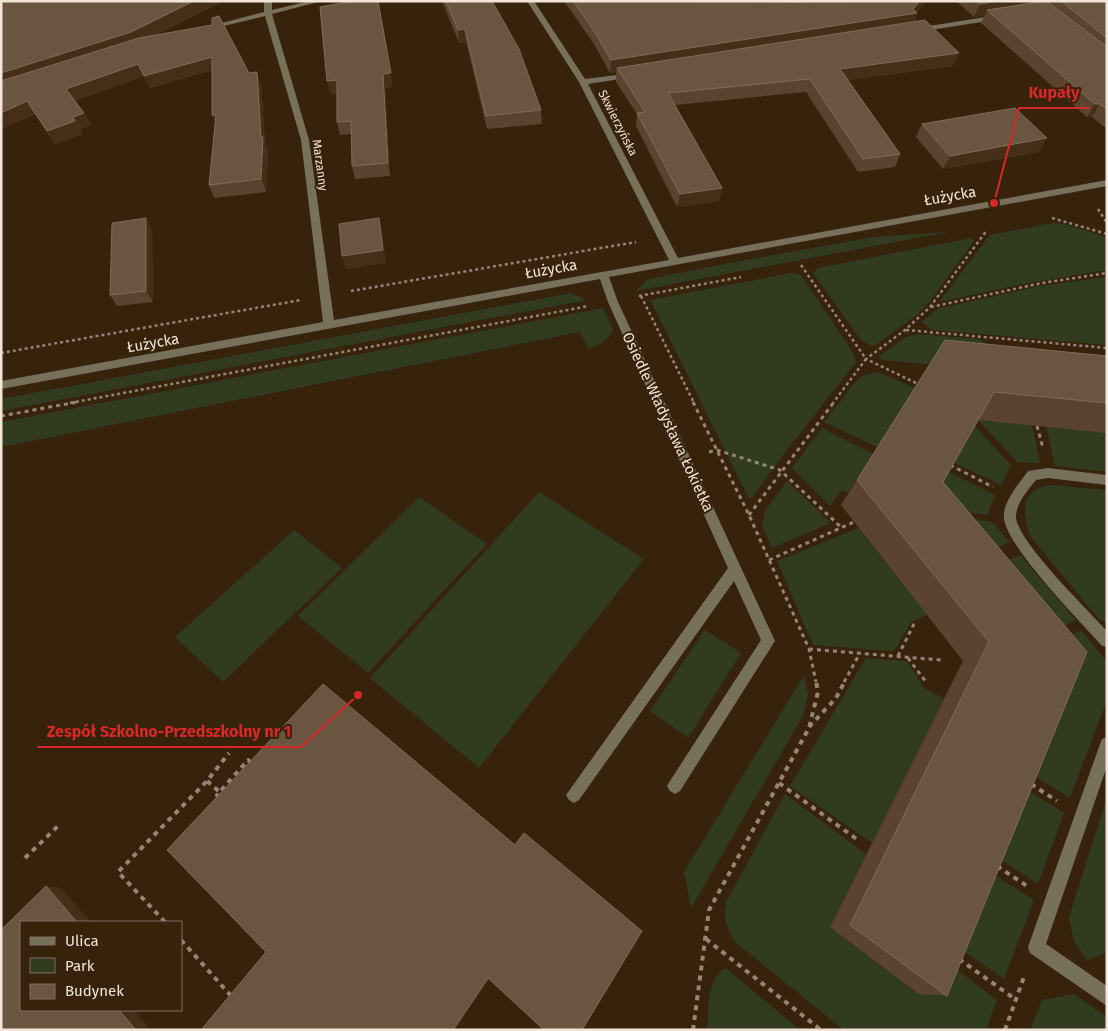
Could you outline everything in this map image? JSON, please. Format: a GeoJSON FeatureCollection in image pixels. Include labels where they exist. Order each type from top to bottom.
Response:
{"type":"FeatureCollection","features":[{"type":"Feature","properties":{"kind":"street","name":"Marzanny"},"geometry":{"type":"LineString","coordinates":[[268,1],[268,12],[305,140],[329,326]]}},
{"type":"Feature","properties":{"kind":"street"},"geometry":{"type":"LineString","coordinates":[[201,29],[318,1]]}},
{"type":"Feature","properties":{"kind":"street","name":"Skwierzyńska"},"geometry":{"type":"LineString","coordinates":[[530,1],[583,82],[675,261]]}},
{"type":"Feature","properties":{"kind":"street"},"geometry":{"type":"LineString","coordinates":[[909,31],[1004,16]]}},
{"type":"Feature","properties":{"kind":"street"},"geometry":{"type":"LineString","coordinates":[[583,82],[641,73]]}},
{"type":"Feature","properties":{"kind":"street","name":"Łużycka"},"geometry":{"type":"LineString","coordinates":[[1,385],[1107,182]]}},
{"type":"Feature","properties":{"kind":"street","name":"Osiedle Władysława Łokietka"},"geometry":{"type":"LineString","coordinates":[[603,275],[612,302],[768,641],[675,786]]}},
{"type":"Feature","properties":{"kind":"street"},"geometry":{"type":"LineString","coordinates":[[1107,480],[1048,473],[1032,475],[1016,498],[1010,517],[1011,528],[1107,640]]}},
{"type":"Feature","properties":{"kind":"street"},"geometry":{"type":"LineString","coordinates":[[574,795],[735,569]]}},
{"type":"Feature","properties":{"kind":"street"},"geometry":{"type":"LineString","coordinates":[[1107,744],[1050,902],[1036,947],[1107,997]]}},
{"type":"Feature","properties":{"kind":"path"},"geometry":{"type":"LineString","coordinates":[[1104,205],[1096,206],[1107,223]]}},
{"type":"Feature","properties":{"kind":"path"},"geometry":{"type":"LineString","coordinates":[[1059,215],[1050,218],[1107,234]]}},
{"type":"Feature","properties":{"kind":"path"},"geometry":{"type":"LineString","coordinates":[[978,232],[995,229]]}},
{"type":"Feature","properties":{"kind":"path"},"geometry":{"type":"LineString","coordinates":[[749,514],[780,470],[866,359],[906,330],[930,307],[987,230]]}},
{"type":"Feature","properties":{"kind":"path"},"geometry":{"type":"LineString","coordinates":[[1,353],[663,237]]}},
{"type":"Feature","properties":{"kind":"path"},"geometry":{"type":"LineString","coordinates":[[792,267],[810,264]]}},
{"type":"Feature","properties":{"kind":"path"},"geometry":{"type":"LineString","coordinates":[[801,265],[866,359],[916,384]]}},
{"type":"Feature","properties":{"kind":"path"},"geometry":{"type":"LineString","coordinates":[[930,307],[1042,283],[1107,273]]}},
{"type":"Feature","properties":{"kind":"path"},"geometry":{"type":"LineString","coordinates":[[1,416],[745,276]]}},
{"type":"Feature","properties":{"kind":"path"},"geometry":{"type":"LineString","coordinates":[[906,330],[1107,348]]}},
{"type":"Feature","properties":{"kind":"path"},"geometry":{"type":"LineString","coordinates":[[684,457],[717,450],[780,470],[842,528]]}},
{"type":"Feature","properties":{"kind":"path"},"geometry":{"type":"LineString","coordinates":[[947,464],[1016,498]]}},
{"type":"Feature","properties":{"kind":"path"},"geometry":{"type":"LineString","coordinates":[[769,560],[854,522]]}},
{"type":"Feature","properties":{"kind":"path"},"geometry":{"type":"LineString","coordinates":[[898,656],[914,624]]}},
{"type":"Feature","properties":{"kind":"path"},"geometry":{"type":"LineString","coordinates":[[809,649],[941,660]]}},
{"type":"Feature","properties":{"kind":"path"},"geometry":{"type":"LineString","coordinates":[[809,728],[836,698],[860,653]]}},
{"type":"Feature","properties":{"kind":"path"},"geometry":{"type":"LineString","coordinates":[[908,657],[926,682]]}},
{"type":"Feature","properties":{"kind":"path"},"geometry":{"type":"LineString","coordinates":[[164,921],[118,872],[207,781],[229,753]]}},
{"type":"Feature","properties":{"kind":"path"},"geometry":{"type":"LineString","coordinates":[[207,781],[226,800],[217,795],[226,786],[248,760],[256,767],[250,772]]}},
{"type":"Feature","properties":{"kind":"path"},"geometry":{"type":"LineString","coordinates":[[1027,781],[1081,816]]}},
{"type":"Feature","properties":{"kind":"path"},"geometry":{"type":"LineString","coordinates":[[778,783],[858,840]]}},
{"type":"Feature","properties":{"kind":"path"},"geometry":{"type":"LineString","coordinates":[[25,858],[58,826]]}},
{"type":"Feature","properties":{"kind":"path"},"geometry":{"type":"LineString","coordinates":[[994,864],[1050,902]]}},
{"type":"Feature","properties":{"kind":"path"},"geometry":{"type":"LineString","coordinates":[[705,939],[820,1030]]}},
{"type":"Feature","properties":{"kind":"path"},"geometry":{"type":"LineString","coordinates":[[182,941],[235,1000]]}},
{"type":"Feature","properties":{"kind":"path"},"geometry":{"type":"LineString","coordinates":[[1004,1030],[1036,947]]}},
{"type":"Feature","properties":{"kind":"path"},"geometry":{"type":"LineString","coordinates":[[955,956],[1015,1000]]}},
{"type":"Feature","properties":{"kind":"green space"},"geometry":{"type":"Polygon","coordinates":[[[1057,222],[1107,237],[1107,270],[1034,282],[939,302],[990,235],[1057,222]]]}},
{"type":"Feature","properties":{"kind":"green space"},"geometry":{"type":"Polygon","coordinates":[[[949,232],[636,291],[648,279],[735,262],[873,237],[949,232]]]}},
{"type":"Feature","properties":{"kind":"green space"},"geometry":{"type":"Polygon","coordinates":[[[971,238],[974,241],[931,300],[918,314],[876,345],[871,346],[861,340],[813,273],[818,268],[971,238]]]}},
{"type":"Feature","properties":{"kind":"green space"},"geometry":{"type":"Polygon","coordinates":[[[791,273],[801,275],[804,279],[855,356],[856,362],[752,498],[749,499],[650,300],[791,273]]]}},
{"type":"Feature","properties":{"kind":"green space"},"geometry":{"type":"Polygon","coordinates":[[[1107,277],[1107,345],[932,330],[921,322],[937,309],[1039,286],[1107,277]]]}},
{"type":"Feature","properties":{"kind":"green space"},"geometry":{"type":"Polygon","coordinates":[[[571,293],[587,300],[1,411],[1,399],[571,293]]]}},
{"type":"Feature","properties":{"kind":"green space"},"geometry":{"type":"Polygon","coordinates":[[[603,308],[613,329],[606,340],[588,348],[580,332],[1,447],[1,422],[603,308]]]}},
{"type":"Feature","properties":{"kind":"green space"},"geometry":{"type":"Polygon","coordinates":[[[917,334],[980,339],[986,343],[995,376],[936,365],[882,360],[878,357],[906,337],[917,334]]]}},
{"type":"Feature","properties":{"kind":"green space"},"geometry":{"type":"Polygon","coordinates":[[[878,372],[915,388],[877,447],[824,422],[856,381],[864,375],[878,372]]]}},
{"type":"Feature","properties":{"kind":"green space"},"geometry":{"type":"Polygon","coordinates":[[[978,420],[1032,425],[1040,463],[1017,462],[978,420]]]}},
{"type":"Feature","properties":{"kind":"green space"},"geometry":{"type":"Polygon","coordinates":[[[971,422],[1011,465],[1001,485],[948,460],[971,422]]]}},
{"type":"Feature","properties":{"kind":"green space"},"geometry":{"type":"Polygon","coordinates":[[[1046,426],[1107,432],[1107,472],[1055,466],[1046,426]]]}},
{"type":"Feature","properties":{"kind":"green space"},"geometry":{"type":"Polygon","coordinates":[[[822,428],[873,454],[848,493],[842,490],[830,506],[792,468],[822,428]]]}},
{"type":"Feature","properties":{"kind":"green space"},"geometry":{"type":"Polygon","coordinates":[[[943,469],[995,495],[987,515],[923,507],[943,469]]]}},
{"type":"Feature","properties":{"kind":"green space"},"geometry":{"type":"Polygon","coordinates":[[[787,481],[831,523],[772,548],[762,526],[765,511],[787,481]]]}},
{"type":"Feature","properties":{"kind":"green space"},"geometry":{"type":"Polygon","coordinates":[[[1051,485],[1107,490],[1107,624],[1098,618],[1030,536],[1025,510],[1026,503],[1034,491],[1051,485]]]}},
{"type":"Feature","properties":{"kind":"green space"},"geometry":{"type":"Polygon","coordinates":[[[539,492],[644,559],[479,768],[370,678],[539,492]]]}},
{"type":"Feature","properties":{"kind":"green space"},"geometry":{"type":"Polygon","coordinates":[[[419,497],[487,544],[368,673],[298,616],[419,497]]]}},
{"type":"Feature","properties":{"kind":"green space"},"geometry":{"type":"Polygon","coordinates":[[[928,513],[992,522],[1010,542],[967,562],[928,513]]]}},
{"type":"Feature","properties":{"kind":"green space"},"geometry":{"type":"Polygon","coordinates":[[[858,528],[927,615],[911,622],[896,648],[892,651],[813,645],[777,561],[858,528]]]}},
{"type":"Feature","properties":{"kind":"green space"},"geometry":{"type":"Polygon","coordinates":[[[294,530],[342,568],[223,682],[175,637],[294,530]]]}},
{"type":"Feature","properties":{"kind":"green space"},"geometry":{"type":"Polygon","coordinates":[[[1020,555],[1076,620],[1032,641],[977,575],[1020,555]]]}},
{"type":"Feature","properties":{"kind":"green space"},"geometry":{"type":"Polygon","coordinates":[[[705,630],[741,653],[688,738],[650,711],[705,630]]]}},
{"type":"Feature","properties":{"kind":"green space"},"geometry":{"type":"Polygon","coordinates":[[[1081,630],[1107,662],[1107,700],[1070,798],[1015,764],[1040,650],[1081,630]]]}},
{"type":"Feature","properties":{"kind":"green space"},"geometry":{"type":"Polygon","coordinates":[[[866,658],[907,661],[924,688],[944,699],[872,843],[790,786],[866,658]]]}},
{"type":"Feature","properties":{"kind":"green space"},"geometry":{"type":"Polygon","coordinates":[[[804,675],[808,695],[803,716],[691,908],[684,872],[804,675]]]}},
{"type":"Feature","properties":{"kind":"green space"},"geometry":{"type":"Polygon","coordinates":[[[1009,778],[1064,813],[1038,884],[980,846],[1009,778]]]}},
{"type":"Feature","properties":{"kind":"green space"},"geometry":{"type":"Polygon","coordinates":[[[785,794],[866,854],[830,927],[936,954],[997,1000],[986,1030],[844,1030],[736,943],[726,924],[726,902],[785,794]]]}},
{"type":"Feature","properties":{"kind":"green space"},"geometry":{"type":"Polygon","coordinates":[[[1107,797],[1107,952],[1087,961],[1074,941],[1069,917],[1107,797]]]}},
{"type":"Feature","properties":{"kind":"green space"},"geometry":{"type":"Polygon","coordinates":[[[974,862],[1034,900],[1004,979],[943,937],[974,862]]]}},
{"type":"Feature","properties":{"kind":"green space"},"geometry":{"type":"Polygon","coordinates":[[[723,969],[727,969],[800,1030],[707,1030],[711,989],[723,969]]]}},
{"type":"Feature","properties":{"kind":"green space"},"geometry":{"type":"Polygon","coordinates":[[[1074,994],[1107,1017],[1107,1030],[1030,1030],[1042,1000],[1074,994]]]}},
{"type":"Feature","properties":{"kind":"building"},"geometry":{"type":"Polygon","coordinates":[[[1,1],[194,1],[131,32],[1,73],[1,1]]]}},
{"type":"Feature","properties":{"kind":"building"},"geometry":{"type":"Polygon","coordinates":[[[353,1],[378,1],[391,73],[383,74],[388,163],[352,166],[351,121],[337,122],[337,80],[327,81],[320,7],[353,1]]]}},
{"type":"Feature","properties":{"kind":"building"},"geometry":{"type":"Polygon","coordinates":[[[446,1],[492,1],[519,49],[541,110],[486,116],[465,29],[458,30],[446,1]]]}},
{"type":"Feature","properties":{"kind":"building"},"geometry":{"type":"Polygon","coordinates":[[[573,1],[920,1],[913,9],[917,13],[611,60],[573,1]]]}},
{"type":"Feature","properties":{"kind":"building"},"geometry":{"type":"Polygon","coordinates":[[[976,1],[998,1],[980,4],[976,1]]]}},
{"type":"Feature","properties":{"kind":"building"},"geometry":{"type":"Polygon","coordinates":[[[1046,1],[1107,47],[1107,109],[1100,104],[1095,104],[987,10],[1046,1]]]}},
{"type":"Feature","properties":{"kind":"building"},"geometry":{"type":"Polygon","coordinates":[[[1061,1],[1107,1],[1107,38],[1061,1]]]}},
{"type":"Feature","properties":{"kind":"building"},"geometry":{"type":"Polygon","coordinates":[[[219,16],[249,73],[257,72],[261,137],[263,137],[261,179],[209,185],[216,115],[212,115],[212,57],[144,76],[138,64],[66,89],[84,113],[73,117],[75,121],[47,131],[27,101],[1,113],[1,81],[139,38],[212,25],[212,18],[219,16]]]}},
{"type":"Feature","properties":{"kind":"building"},"geometry":{"type":"Polygon","coordinates":[[[925,20],[959,53],[840,69],[900,154],[863,159],[810,79],[668,93],[722,188],[680,194],[637,113],[645,112],[617,68],[925,20]]]}},
{"type":"Feature","properties":{"kind":"building"},"geometry":{"type":"Polygon","coordinates":[[[1015,108],[1047,138],[950,156],[922,124],[1015,108]]]}},
{"type":"Feature","properties":{"kind":"building"},"geometry":{"type":"Polygon","coordinates":[[[146,218],[146,291],[110,295],[112,223],[146,218]]]}},
{"type":"Feature","properties":{"kind":"building"},"geometry":{"type":"Polygon","coordinates":[[[379,218],[383,250],[342,256],[339,224],[379,218]]]}},
{"type":"Feature","properties":{"kind":"building"},"geometry":{"type":"Polygon","coordinates":[[[945,340],[1107,356],[1107,403],[994,392],[943,482],[1087,652],[947,996],[850,925],[989,642],[857,480],[945,340]]]}},
{"type":"Feature","properties":{"kind":"building"},"geometry":{"type":"Polygon","coordinates":[[[323,684],[515,845],[524,833],[642,931],[582,1030],[544,1030],[488,978],[453,1030],[201,1030],[266,952],[167,850],[323,684]]]}},
{"type":"Feature","properties":{"kind":"building"},"geometry":{"type":"Polygon","coordinates":[[[46,886],[76,921],[20,921],[20,1011],[120,1011],[136,1030],[1,1030],[1,930],[46,886]]]}},
{"type":"Feature","properties":{"kind":"place","name":"Kupały"},"geometry":{"type":"Point","coordinates":[994,203]}},
{"type":"Feature","properties":{"kind":"place","name":"Zespół Szkolno-Przedszkolny nr 1"},"geometry":{"type":"Point","coordinates":[358,695]}}]}
